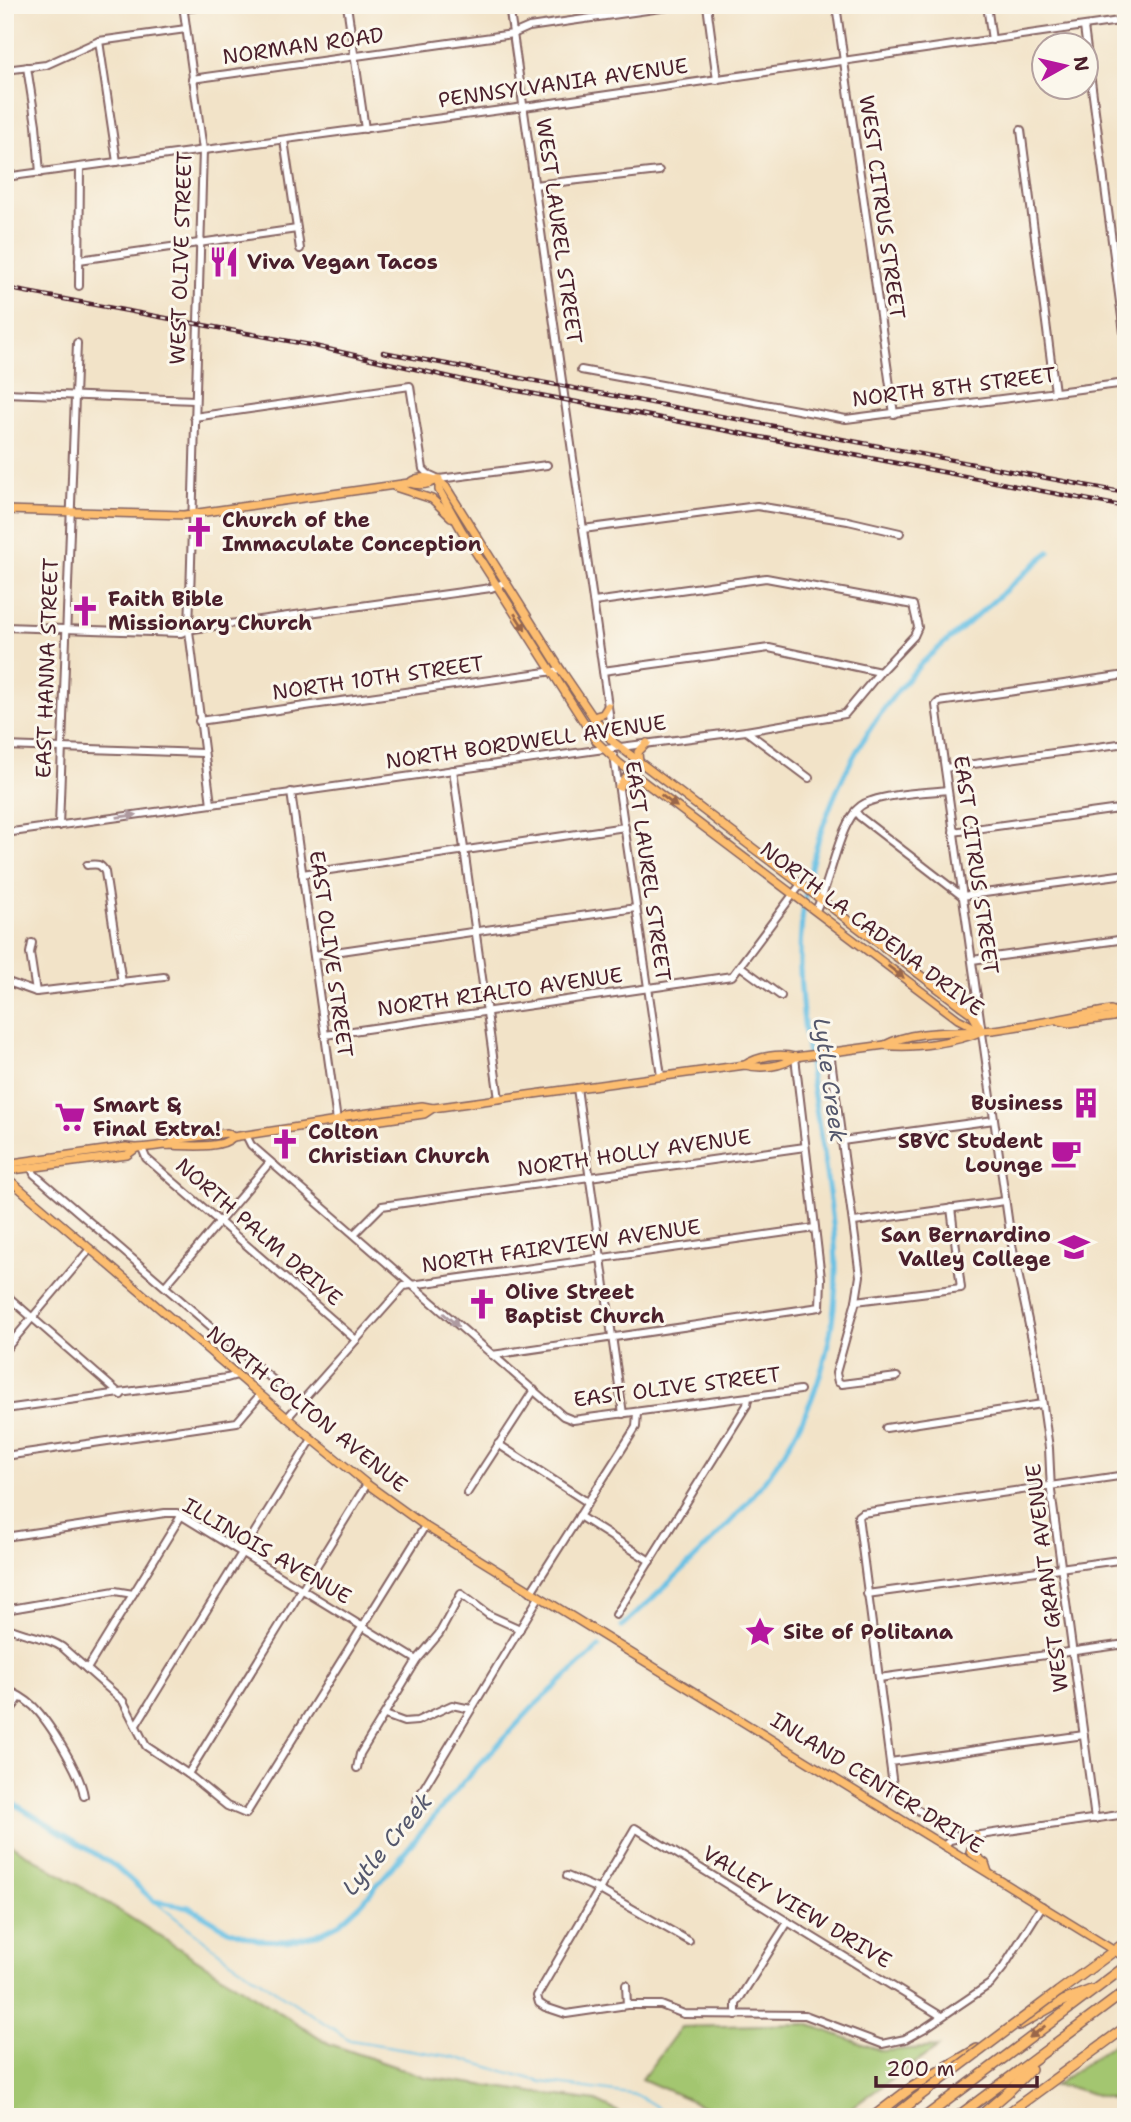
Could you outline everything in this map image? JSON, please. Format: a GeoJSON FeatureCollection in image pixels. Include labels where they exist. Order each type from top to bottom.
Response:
{"type":"FeatureCollection","features":[{"type":"Feature","properties":{"kind":"highway"},"geometry":{"type":"LineString","coordinates":[[893,2117],[1058,1992],[1120,1954],[1126,1942]]}},
{"type":"Feature","properties":{"kind":"highway"},"geometry":{"type":"LineString","coordinates":[[925,2117],[1126,1966]]}},
{"type":"Feature","properties":{"kind":"highway"},"geometry":{"type":"LineString","coordinates":[[873,2117],[911,2088],[956,2061],[1056,2004],[1091,1990]]}},
{"type":"Feature","properties":{"kind":"highway"},"geometry":{"type":"LineString","coordinates":[[957,2117],[1126,1991]]}},
{"type":"Feature","properties":{"kind":"highway"},"geometry":{"type":"LineString","coordinates":[[1003,2117],[1126,2027]]}},
{"type":"Feature","properties":{"kind":"highway"},"geometry":{"type":"LineString","coordinates":[[979,2117],[1008,2092],[1046,2052]]}},
{"type":"Feature","properties":{"kind":"main road"},"geometry":{"type":"LineString","coordinates":[[5,510],[191,514],[412,481],[415,485],[432,483],[439,479]]}},
{"type":"Feature","properties":{"kind":"main road","name":"NORTH LA CADENA DRIVE"},"geometry":{"type":"LineString","coordinates":[[439,479],[439,490],[462,531],[593,738],[603,749],[965,1024],[982,1031]]}},
{"type":"Feature","properties":{"kind":"main road","name":"NORTH LA CADENA DRIVE"},"geometry":{"type":"LineString","coordinates":[[439,479],[446,486],[561,670],[615,745],[972,1014],[982,1031]]}},
{"type":"Feature","properties":{"kind":"main road"},"geometry":{"type":"LineString","coordinates":[[391,486],[432,499],[462,531]]}},
{"type":"Feature","properties":{"kind":"main road"},"geometry":{"type":"LineString","coordinates":[[593,717],[603,714],[608,706]]}},
{"type":"Feature","properties":{"kind":"main road"},"geometry":{"type":"LineString","coordinates":[[639,762],[638,752],[647,743]]}},
{"type":"Feature","properties":{"kind":"main road"},"geometry":{"type":"LineString","coordinates":[[619,787],[626,777],[637,776]]}},
{"type":"Feature","properties":{"kind":"main road"},"geometry":{"type":"LineString","coordinates":[[688,814],[695,805]]}},
{"type":"Feature","properties":{"kind":"main road"},"geometry":{"type":"LineString","coordinates":[[915,986],[923,976]]}},
{"type":"Feature","properties":{"kind":"main road"},"geometry":{"type":"LineString","coordinates":[[5,1164],[126,1147],[139,1149],[168,1145],[182,1148],[229,1142],[233,1137],[337,1121],[346,1125],[424,1114],[433,1108],[499,1098],[745,1065],[753,1059],[786,1055],[795,1057],[885,1045],[896,1047],[968,1037],[982,1031],[1058,1021],[1111,1010],[1122,1012]]}},
{"type":"Feature","properties":{"kind":"main road"},"geometry":{"type":"LineString","coordinates":[[5,1174],[127,1155],[139,1149]]}},
{"type":"Feature","properties":{"kind":"main road","name":"NORTH COLTON AVENUE"},"geometry":{"type":"LineString","coordinates":[[5,1174],[236,1375],[367,1484],[425,1526],[608,1639]]}},
{"type":"Feature","properties":{"kind":"main road","name":"INLAND CENTER DRIVE"},"geometry":{"type":"LineString","coordinates":[[608,1639],[1120,1954]]}},
{"type":"Feature","properties":{"kind":"main road"},"geometry":{"type":"LineString","coordinates":[[976,1835],[970,1852],[985,1863],[989,1872]]}},
{"type":"Feature","properties":{"kind":"street"},"geometry":{"type":"LineString","coordinates":[[183,7],[210,5]]}},
{"type":"Feature","properties":{"kind":"street"},"geometry":{"type":"LineString","coordinates":[[347,5],[365,129]]}},
{"type":"Feature","properties":{"kind":"street","name":"WEST LAUREL STREET"},"geometry":{"type":"LineString","coordinates":[[509,5],[574,462]]}},
{"type":"Feature","properties":{"kind":"street"},"geometry":{"type":"LineString","coordinates":[[707,5],[717,79]]}},
{"type":"Feature","properties":{"kind":"street","name":"WEST CITRUS STREET"},"geometry":{"type":"LineString","coordinates":[[836,5],[894,414]]}},
{"type":"Feature","properties":{"kind":"street"},"geometry":{"type":"LineString","coordinates":[[987,5],[992,40]]}},
{"type":"Feature","properties":{"kind":"street","name":"WEST OLIVE STREET"},"geometry":{"type":"LineString","coordinates":[[183,7],[203,150],[191,514]]}},
{"type":"Feature","properties":{"kind":"street","name":"NORMAN ROAD"},"geometry":{"type":"LineString","coordinates":[[192,79],[513,34],[529,27],[637,8],[668,7]]}},
{"type":"Feature","properties":{"kind":"street","name":"PENNSYLVANIA AVENUE"},"geometry":{"type":"LineString","coordinates":[[5,177],[524,107],[1126,20]]}},
{"type":"Feature","properties":{"kind":"street"},"geometry":{"type":"LineString","coordinates":[[1084,27],[1126,348]]}},
{"type":"Feature","properties":{"kind":"street"},"geometry":{"type":"LineString","coordinates":[[5,70],[46,65],[99,41],[186,29]]}},
{"type":"Feature","properties":{"kind":"street"},"geometry":{"type":"LineString","coordinates":[[99,41],[117,162]]}},
{"type":"Feature","properties":{"kind":"street"},"geometry":{"type":"LineString","coordinates":[[27,67],[40,173]]}},
{"type":"Feature","properties":{"kind":"street"},"geometry":{"type":"LineString","coordinates":[[1021,130],[1055,392]]}},
{"type":"Feature","properties":{"kind":"street"},"geometry":{"type":"LineString","coordinates":[[284,140],[300,248]]}},
{"type":"Feature","properties":{"kind":"street"},"geometry":{"type":"LineString","coordinates":[[79,286],[80,167]]}},
{"type":"Feature","properties":{"kind":"street"},"geometry":{"type":"LineString","coordinates":[[534,185],[659,171]]}},
{"type":"Feature","properties":{"kind":"street"},"geometry":{"type":"LineString","coordinates":[[79,260],[297,229]]}},
{"type":"Feature","properties":{"kind":"street","name":"EAST HANNA STREET"},"geometry":{"type":"LineString","coordinates":[[59,825],[77,343]]}},
{"type":"Feature","properties":{"kind":"street","name":"NORTH 8TH STREET"},"geometry":{"type":"LineString","coordinates":[[581,370],[846,419],[1126,383]]}},
{"type":"Feature","properties":{"kind":"street"},"geometry":{"type":"LineString","coordinates":[[194,416],[410,386],[423,468],[439,479],[547,464]]}},
{"type":"Feature","properties":{"kind":"street"},"geometry":{"type":"LineString","coordinates":[[5,393],[195,400]]}},
{"type":"Feature","properties":{"kind":"street","name":"EAST LAUREL STREET"},"geometry":{"type":"LineString","coordinates":[[574,462],[661,1076]]}},
{"type":"Feature","properties":{"kind":"street"},"geometry":{"type":"LineString","coordinates":[[412,481],[423,468]]}},
{"type":"Feature","properties":{"kind":"street"},"geometry":{"type":"LineString","coordinates":[[583,529],[757,506],[848,521],[900,533]]}},
{"type":"Feature","properties":{"kind":"street"},"geometry":{"type":"LineString","coordinates":[[191,514],[188,631],[211,804]]}},
{"type":"Feature","properties":{"kind":"street"},"geometry":{"type":"LineString","coordinates":[[594,602],[766,578],[913,605],[918,627],[914,636],[880,672],[769,648],[603,671]]}},
{"type":"Feature","properties":{"kind":"street"},"geometry":{"type":"LineString","coordinates":[[5,627],[181,633],[498,587],[506,582]]}},
{"type":"Feature","properties":{"kind":"street","name":"NORTH 10TH STREET"},"geometry":{"type":"LineString","coordinates":[[199,721],[561,670]]}},
{"type":"Feature","properties":{"kind":"street","name":"NORTH BORDWELL AVENUE"},"geometry":{"type":"LineString","coordinates":[[5,833],[603,749],[615,745],[746,731],[845,714],[880,672]]}},
{"type":"Feature","properties":{"kind":"street","name":"EAST CITRUS STREET"},"geometry":{"type":"LineString","coordinates":[[1005,1200],[936,703],[1126,676]]}},
{"type":"Feature","properties":{"kind":"street"},"geometry":{"type":"LineString","coordinates":[[746,731],[809,778]]}},
{"type":"Feature","properties":{"kind":"street"},"geometry":{"type":"LineString","coordinates":[[945,768],[1126,743]]}},
{"type":"Feature","properties":{"kind":"street"},"geometry":{"type":"LineString","coordinates":[[5,746],[203,753]]}},
{"type":"Feature","properties":{"kind":"street"},"geometry":{"type":"LineString","coordinates":[[453,769],[499,1098]]}},
{"type":"Feature","properties":{"kind":"street"},"geometry":{"type":"LineString","coordinates":[[814,909],[848,822],[855,811],[862,805],[881,799],[947,790]]}},
{"type":"Feature","properties":{"kind":"street","name":"EAST OLIVE STREET"},"geometry":{"type":"LineString","coordinates":[[291,792],[337,1121]]}},
{"type":"Feature","properties":{"kind":"street"},"geometry":{"type":"LineString","coordinates":[[953,832],[1126,808]]}},
{"type":"Feature","properties":{"kind":"street"},"geometry":{"type":"LineString","coordinates":[[855,811],[962,896],[1126,874]]}},
{"type":"Feature","properties":{"kind":"street"},"geometry":{"type":"LineString","coordinates":[[302,874],[625,827]]}},
{"type":"Feature","properties":{"kind":"street"},"geometry":{"type":"LineString","coordinates":[[87,865],[98,864],[105,872],[122,983]]}},
{"type":"Feature","properties":{"kind":"street","name":"NORTH RIALTO AVENUE"},"geometry":{"type":"LineString","coordinates":[[325,1035],[732,976],[796,895],[801,884]]}},
{"type":"Feature","properties":{"kind":"street"},"geometry":{"type":"LineString","coordinates":[[314,955],[636,908]]}},
{"type":"Feature","properties":{"kind":"street"},"geometry":{"type":"LineString","coordinates":[[972,960],[1126,939]]}},
{"type":"Feature","properties":{"kind":"street"},"geometry":{"type":"LineString","coordinates":[[32,943],[30,953],[36,992]]}},
{"type":"Feature","properties":{"kind":"street"},"geometry":{"type":"LineString","coordinates":[[740,966],[781,996]]}},
{"type":"Feature","properties":{"kind":"street"},"geometry":{"type":"LineString","coordinates":[[5,981],[36,992],[164,977]]}},
{"type":"Feature","properties":{"kind":"street"},"geometry":{"type":"LineString","coordinates":[[961,1006],[977,995]]}},
{"type":"Feature","properties":{"kind":"street"},"geometry":{"type":"LineString","coordinates":[[831,1052],[860,1276],[856,1301],[836,1373],[838,1382],[842,1384],[897,1377]]}},
{"type":"Feature","properties":{"kind":"street"},"geometry":{"type":"LineString","coordinates":[[492,1355],[820,1307],[821,1278],[795,1057]]}},
{"type":"Feature","properties":{"kind":"street"},"geometry":{"type":"LineString","coordinates":[[576,1088],[623,1414]]}},
{"type":"Feature","properties":{"kind":"street"},"geometry":{"type":"LineString","coordinates":[[842,1141],[994,1120]]}},
{"type":"Feature","properties":{"kind":"street","name":"EAST OLIVE STREET"},"geometry":{"type":"LineString","coordinates":[[246,1135],[251,1145],[270,1162],[563,1416],[573,1420],[800,1390]]}},
{"type":"Feature","properties":{"kind":"street","name":"NORTH HOLLY AVENUE"},"geometry":{"type":"LineString","coordinates":[[354,1234],[382,1206],[805,1147]]}},
{"type":"Feature","properties":{"kind":"street","name":"NORTH PALM DRIVE"},"geometry":{"type":"LineString","coordinates":[[139,1149],[146,1158],[356,1340]]}},
{"type":"Feature","properties":{"kind":"street"},"geometry":{"type":"LineString","coordinates":[[164,1286],[270,1162]]}},
{"type":"Feature","properties":{"kind":"street","name":"NORTH COLTON AVENUE"},"geometry":{"type":"LineString","coordinates":[[33,1169],[34,1174],[301,1404]]}},
{"type":"Feature","properties":{"kind":"street"},"geometry":{"type":"LineString","coordinates":[[854,1222],[1005,1200]]}},
{"type":"Feature","properties":{"kind":"street","name":"WEST GRANT AVENUE"},"geometry":{"type":"LineString","coordinates":[[1005,1200],[1042,1404],[1095,1819]]}},
{"type":"Feature","properties":{"kind":"street"},"geometry":{"type":"LineString","coordinates":[[856,1301],[961,1287],[951,1208]]}},
{"type":"Feature","properties":{"kind":"street","name":"NORTH FAIRVIEW AVENUE"},"geometry":{"type":"LineString","coordinates":[[288,1418],[404,1286],[815,1228]]}},
{"type":"Feature","properties":{"kind":"street"},"geometry":{"type":"LineString","coordinates":[[5,1350],[90,1249]]}},
{"type":"Feature","properties":{"kind":"street"},"geometry":{"type":"LineString","coordinates":[[5,1294],[121,1395]]}},
{"type":"Feature","properties":{"kind":"street"},"geometry":{"type":"LineString","coordinates":[[5,1409],[121,1395],[236,1375]]}},
{"type":"Feature","properties":{"kind":"street"},"geometry":{"type":"LineString","coordinates":[[467,1493],[534,1390]]}},
{"type":"Feature","properties":{"kind":"street"},"geometry":{"type":"LineString","coordinates":[[5,1456],[237,1422],[260,1395]]}},
{"type":"Feature","properties":{"kind":"street"},"geometry":{"type":"LineString","coordinates":[[616,1615],[747,1405],[748,1397]]}},
{"type":"Feature","properties":{"kind":"street"},"geometry":{"type":"LineString","coordinates":[[886,1428],[1042,1404]]}},
{"type":"Feature","properties":{"kind":"street"},"geometry":{"type":"LineString","coordinates":[[531,1592],[636,1427],[637,1412]]}},
{"type":"Feature","properties":{"kind":"street"},"geometry":{"type":"LineString","coordinates":[[136,1725],[312,1439]]}},
{"type":"Feature","properties":{"kind":"street"},"geometry":{"type":"LineString","coordinates":[[498,1444],[587,1502]]}},
{"type":"Feature","properties":{"kind":"street"},"geometry":{"type":"LineString","coordinates":[[959,1838],[896,1793],[858,1516],[1126,1475]]}},
{"type":"Feature","properties":{"kind":"street"},"geometry":{"type":"LineString","coordinates":[[188,1774],[367,1484]]}},
{"type":"Feature","properties":{"kind":"street","name":"ILLINOIS AVENUE"},"geometry":{"type":"LineString","coordinates":[[5,1536],[165,1513],[181,1516],[417,1660]]}},
{"type":"Feature","properties":{"kind":"street"},"geometry":{"type":"LineString","coordinates":[[87,1669],[181,1516]]}},
{"type":"Feature","properties":{"kind":"street"},"geometry":{"type":"LineString","coordinates":[[579,1516],[650,1560]]}},
{"type":"Feature","properties":{"kind":"street"},"geometry":{"type":"LineString","coordinates":[[5,1626],[57,1643],[123,1700],[146,1746],[188,1774],[227,1806],[246,1814],[425,1526]]}},
{"type":"Feature","properties":{"kind":"street"},"geometry":{"type":"LineString","coordinates":[[867,1594],[1126,1559]]}},
{"type":"Feature","properties":{"kind":"street"},"geometry":{"type":"LineString","coordinates":[[5,1610],[115,1591],[134,1594]]}},
{"type":"Feature","properties":{"kind":"street"},"geometry":{"type":"LineString","coordinates":[[357,1768],[360,1754],[417,1660],[439,1634],[461,1594],[489,1615],[520,1629]]}},
{"type":"Feature","properties":{"kind":"street"},"geometry":{"type":"LineString","coordinates":[[416,1801],[539,1597]]}},
{"type":"Feature","properties":{"kind":"street"},"geometry":{"type":"LineString","coordinates":[[879,1678],[1126,1644]]}},
{"type":"Feature","properties":{"kind":"street"},"geometry":{"type":"LineString","coordinates":[[5,1689],[34,1707],[82,1784],[84,1796]]}},
{"type":"Feature","properties":{"kind":"street"},"geometry":{"type":"LineString","coordinates":[[5,1718],[20,1697]]}},
{"type":"Feature","properties":{"kind":"street"},"geometry":{"type":"LineString","coordinates":[[385,1715],[404,1722],[417,1721],[452,1705],[471,1709]]}},
{"type":"Feature","properties":{"kind":"street"},"geometry":{"type":"LineString","coordinates":[[890,1762],[1084,1735]]}},
{"type":"Feature","properties":{"kind":"street"},"geometry":{"type":"LineString","coordinates":[[944,1846],[950,1840],[976,1835],[1126,1814]]}},
{"type":"Feature","properties":{"kind":"street","name":"VALLEY VIEW DRIVE"},"geometry":{"type":"LineString","coordinates":[[598,1889],[635,1828],[942,2016]]}},
{"type":"Feature","properties":{"kind":"street"},"geometry":{"type":"LineString","coordinates":[[567,1876],[598,1889],[689,1941]]}},
{"type":"Feature","properties":{"kind":"street"},"geometry":{"type":"LineString","coordinates":[[598,1889],[537,1996],[539,2003],[545,2007],[566,2014],[627,2005],[661,2005],[684,2014],[804,2015],[882,2044],[905,2039],[989,1984],[1003,1968],[1042,1906]]}},
{"type":"Feature","properties":{"kind":"street"},"geometry":{"type":"LineString","coordinates":[[736,2015],[736,2004],[788,1922]]}},
{"type":"Feature","properties":{"kind":"street"},"geometry":{"type":"LineString","coordinates":[[626,1985],[627,2005]]}},
{"type":"Feature","properties":{"kind":"green space"},"geometry":{"type":"Polygon","coordinates":[[[5,1841],[330,2044],[425,2077],[596,2101],[629,2117],[5,2117],[5,1841]]]}},
{"type":"Feature","properties":{"kind":"green space"},"geometry":{"type":"Polygon","coordinates":[[[807,2024],[882,2051],[938,2047],[838,2117],[719,2117],[708,2108],[642,2079],[681,2027],[807,2024]]]}},
{"type":"Feature","properties":{"kind":"green space"},"geometry":{"type":"Polygon","coordinates":[[[1126,2035],[1126,2104],[1070,2087],[1054,2086],[1126,2035]]]}},
{"type":"Feature","properties":{"kind":"waterway","name":"Lytle Creek"},"geometry":{"type":"LineString","coordinates":[[622,1627],[723,1530],[768,1477],[804,1416],[818,1382],[828,1345],[834,1308],[835,1244],[806,1042],[800,968],[807,884],[817,843],[831,804],[870,729],[922,663],[1049,552]]}},
{"type":"Feature","properties":{"kind":"waterway","name":"Lytle Creek"},"geometry":{"type":"LineString","coordinates":[[5,1798],[115,1866],[154,1901],[189,1907],[228,1930],[258,1940],[287,1941],[316,1935],[340,1923],[362,1903],[464,1781],[534,1706],[599,1647]]}},
{"type":"Feature","properties":{"kind":"waterway","name":"Lytle Creek"},"geometry":{"type":"LineString","coordinates":[[154,1901],[231,1961],[350,2040],[454,2057],[542,2082],[637,2095],[674,2117]]}},
{"type":"Feature","properties":{"kind":"railway"},"geometry":{"type":"LineString","coordinates":[[5,288],[310,345],[472,382],[1126,507]]}},
{"type":"Feature","properties":{"kind":"railway"},"geometry":{"type":"LineString","coordinates":[[383,352],[1126,493]]}},
{"type":"Feature","properties":{"kind":"place","name":"Viva Vegan Tacos"},"geometry":{"type":"Point","coordinates":[224,262]}},
{"type":"Feature","properties":{"kind":"place","name":"Church of the Immaculate Conception"},"geometry":{"type":"Point","coordinates":[199,532]}},
{"type":"Feature","properties":{"kind":"place","name":"Faith Bible Missionary Church"},"geometry":{"type":"Point","coordinates":[85,611]}},
{"type":"Feature","properties":{"kind":"place","name":"Business"},"geometry":{"type":"Point","coordinates":[1086,1103]}},
{"type":"Feature","properties":{"kind":"place","name":"Smart & Final Extra!"},"geometry":{"type":"Point","coordinates":[70,1117]}},
{"type":"Feature","properties":{"kind":"place","name":"Colton Christian Church"},"geometry":{"type":"Point","coordinates":[285,1144]}},
{"type":"Feature","properties":{"kind":"place","name":"SBVC Student Lounge"},"geometry":{"type":"Point","coordinates":[1066,1153]}},
{"type":"Feature","properties":{"kind":"place","name":"San Bernardino Valley College"},"geometry":{"type":"Point","coordinates":[1074,1247]}},
{"type":"Feature","properties":{"kind":"place","name":"Olive Street Baptist Church"},"geometry":{"type":"Point","coordinates":[482,1304]}},
{"type":"Feature","properties":{"kind":"place","name":"Site of Politana"},"geometry":{"type":"Point","coordinates":[760,1632]}}]}
